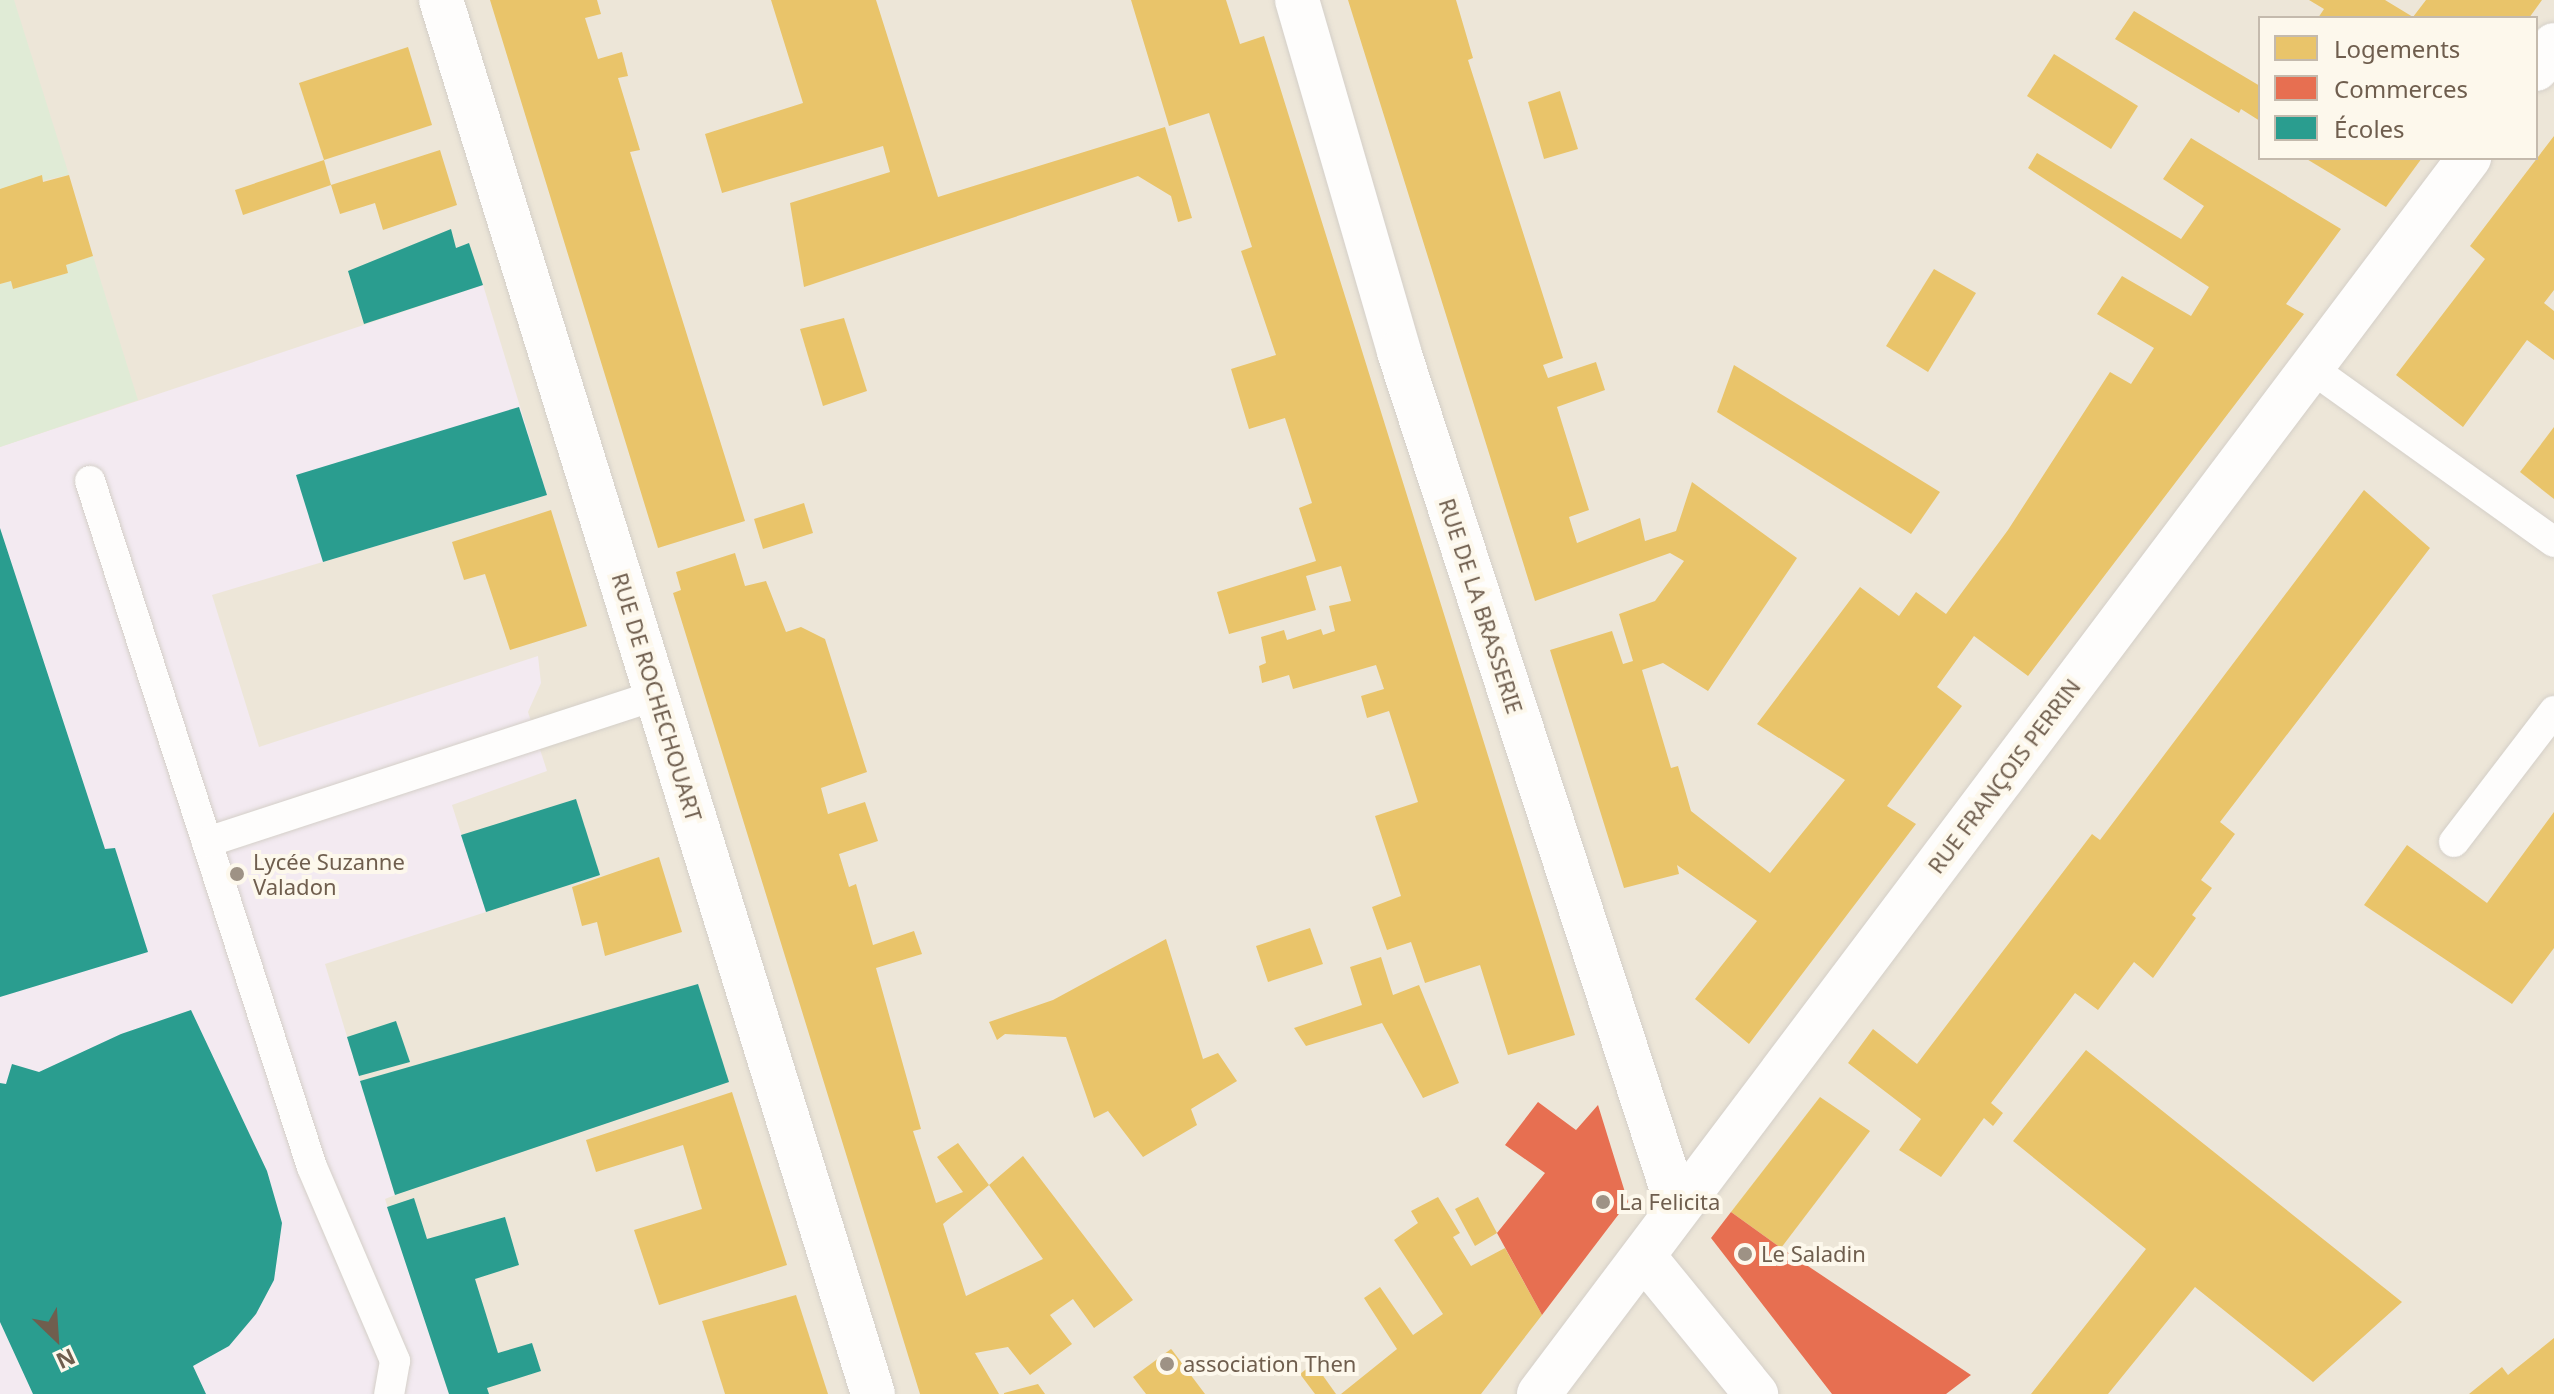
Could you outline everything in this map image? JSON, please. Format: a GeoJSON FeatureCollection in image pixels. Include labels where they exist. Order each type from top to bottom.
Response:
{"type":"FeatureCollection","features":[{"type":"Feature","properties":{"kind":"street","name":"RUE DE ROCHECHOUART"},"geometry":{"type":"LineString","coordinates":[[441,0],[873,1394]]}},
{"type":"Feature","properties":{"kind":"street","name":"RUE DE LA BRASSERIE"},"geometry":{"type":"LineString","coordinates":[[1297,0],[1399,352],[1678,1208]]}},
{"type":"Feature","properties":{"kind":"street"},"geometry":{"type":"LineString","coordinates":[[2538,66],[2554,45]]}},
{"type":"Feature","properties":{"kind":"street","name":"RUE FRANÇOIS PERRIN"},"geometry":{"type":"LineString","coordinates":[[1539,1394],[1645,1258],[1678,1208],[2467,160]]}},
{"type":"Feature","properties":{"kind":"street"},"geometry":{"type":"LineString","coordinates":[[1645,1258],[1756,1394]]}},
{"type":"Feature","properties":{"kind":"lane"},"geometry":{"type":"LineString","coordinates":[[2311,368],[2554,542]]}},
{"type":"Feature","properties":{"kind":"lane"},"geometry":{"type":"LineString","coordinates":[[90,481],[312,1167],[395,1361],[389,1394]]}},
{"type":"Feature","properties":{"kind":"lane"},"geometry":{"type":"LineString","coordinates":[[207,842],[656,695]]}},
{"type":"Feature","properties":{"kind":"lane"},"geometry":{"type":"LineString","coordinates":[[2454,842],[2554,711]]}},
{"type":"Feature","properties":{"kind":"shaded area"},"geometry":{"type":"Polygon","coordinates":[[[0,0],[2554,0],[2554,1394],[0,1394],[0,0]]]}},
{"type":"Feature","properties":{"kind":"shaded area","name":"Lycée Suzanne Valadon"},"geometry":{"type":"Polygon","coordinates":[[[483,285],[547,495],[212,595],[259,747],[538,656],[541,683],[528,712],[547,771],[452,805],[486,912],[325,964],[395,1195],[385,1199],[449,1394],[0,1394],[0,447],[483,285]]]}},
{"type":"Feature","properties":{"kind":"green space"},"geometry":{"type":"Polygon","coordinates":[[[0,0],[14,0],[69,175],[0,189],[0,0]]]}},
{"type":"Feature","properties":{"kind":"green space"},"geometry":{"type":"Polygon","coordinates":[[[93,256],[138,400],[0,447],[0,284],[11,281],[13,289],[68,273],[66,265],[93,256]]]}},
{"type":"Feature","properties":{"kind":"building: Logements"},"geometry":{"type":"Polygon","coordinates":[[[490,0],[597,0],[601,14],[585,18],[598,59],[622,52],[628,76],[618,78],[640,150],[630,152],[745,521],[658,548],[490,0]]]}},
{"type":"Feature","properties":{"kind":"building: Logements"},"geometry":{"type":"Polygon","coordinates":[[[771,0],[876,0],[938,197],[1165,127],[1192,218],[1178,222],[1171,196],[1138,176],[804,287],[790,203],[890,172],[883,146],[722,193],[705,134],[803,103],[771,0]]]}},
{"type":"Feature","properties":{"kind":"building: Logements"},"geometry":{"type":"Polygon","coordinates":[[[1131,0],[1226,0],[1240,44],[1264,36],[1575,1035],[1508,1055],[1480,965],[1425,983],[1411,942],[1387,950],[1372,907],[1401,896],[1375,816],[1418,802],[1389,711],[1367,718],[1361,696],[1384,689],[1376,665],[1293,689],[1289,675],[1262,683],[1259,666],[1266,663],[1261,637],[1284,630],[1287,640],[1321,629],[1323,635],[1335,631],[1329,606],[1351,601],[1341,566],[1306,576],[1316,610],[1229,634],[1217,592],[1316,561],[1299,508],[1312,503],[1285,418],[1249,429],[1231,369],[1276,355],[1241,251],[1252,247],[1209,113],[1169,126],[1131,0]]]}},
{"type":"Feature","properties":{"kind":"building: Logements"},"geometry":{"type":"Polygon","coordinates":[[[1348,0],[1456,0],[1473,58],[1468,60],[1563,358],[1543,365],[1548,378],[1596,362],[1605,390],[1557,407],[1589,510],[1569,517],[1577,543],[1640,518],[1645,541],[1676,531],[1692,482],[1797,558],[1708,691],[1663,663],[1642,670],[1671,768],[1678,766],[1691,811],[1770,873],[1845,780],[1757,724],[1860,587],[1899,616],[1916,592],[1946,614],[2008,530],[2110,372],[2131,384],[2154,348],[2097,314],[2122,276],[2191,316],[2209,287],[2028,168],[2037,153],[2181,239],[2204,206],[2163,179],[2191,138],[2341,229],[2286,304],[2304,314],[2028,676],[1974,636],[1937,687],[1962,706],[1887,806],[1916,824],[1749,1044],[1695,999],[1757,921],[1677,865],[1679,874],[1624,888],[1550,650],[1612,631],[1623,664],[1633,661],[1619,614],[1655,601],[1684,561],[1670,553],[1535,601],[1348,0]]]}},
{"type":"Feature","properties":{"kind":"building: Logements"},"geometry":{"type":"Polygon","coordinates":[[[2309,0],[2385,0],[2411,16],[2319,16],[2324,9],[2309,0]]]}},
{"type":"Feature","properties":{"kind":"building: Logements"},"geometry":{"type":"Polygon","coordinates":[[[2426,0],[2542,0],[2530,16],[2414,16],[2426,0]]]}},
{"type":"Feature","properties":{"kind":"building: Logements"},"geometry":{"type":"Polygon","coordinates":[[[2134,11],[2258,85],[2258,120],[2241,109],[2239,113],[2115,39],[2134,11]]]}},
{"type":"Feature","properties":{"kind":"building: Logements"},"geometry":{"type":"Polygon","coordinates":[[[408,47],[432,125],[324,160],[299,83],[408,47]]]}},
{"type":"Feature","properties":{"kind":"building: Logements"},"geometry":{"type":"Polygon","coordinates":[[[2054,54],[2138,106],[2111,149],[2027,96],[2054,54]]]}},
{"type":"Feature","properties":{"kind":"building: Logements"},"geometry":{"type":"Polygon","coordinates":[[[1560,91],[1578,149],[1544,159],[1528,102],[1560,91]]]}},
{"type":"Feature","properties":{"kind":"building: Logements"},"geometry":{"type":"Polygon","coordinates":[[[2554,136],[2554,290],[2544,303],[2554,311],[2554,360],[2527,340],[2463,427],[2396,375],[2485,259],[2470,246],[2554,136]]]}},
{"type":"Feature","properties":{"kind":"building: Logements"},"geometry":{"type":"Polygon","coordinates":[[[440,150],[457,205],[383,230],[375,203],[340,214],[331,185],[440,150]]]}},
{"type":"Feature","properties":{"kind":"building: Logements"},"geometry":{"type":"Polygon","coordinates":[[[324,160],[331,185],[243,215],[235,190],[324,160]]]}},
{"type":"Feature","properties":{"kind":"building: Logements"},"geometry":{"type":"Polygon","coordinates":[[[2308,160],[2421,160],[2386,207],[2308,160]]]}},
{"type":"Feature","properties":{"kind":"building: Logements"},"geometry":{"type":"Polygon","coordinates":[[[42,175],[43,182],[69,175],[93,256],[66,265],[68,273],[13,289],[11,281],[0,284],[0,189],[42,175]]]}},
{"type":"Feature","properties":{"kind":"building: Logements"},"geometry":{"type":"Polygon","coordinates":[[[1934,269],[1976,293],[1928,372],[1886,346],[1934,269]]]}},
{"type":"Feature","properties":{"kind":"building: Logements"},"geometry":{"type":"Polygon","coordinates":[[[844,318],[867,391],[823,406],[800,329],[844,318]]]}},
{"type":"Feature","properties":{"kind":"building: Logements"},"geometry":{"type":"Polygon","coordinates":[[[1734,365],[1940,492],[1911,534],[1717,412],[1734,365]]]}},
{"type":"Feature","properties":{"kind":"building: Logements"},"geometry":{"type":"Polygon","coordinates":[[[2554,427],[2554,499],[2520,472],[2554,427]]]}},
{"type":"Feature","properties":{"kind":"building: Logements"},"geometry":{"type":"Polygon","coordinates":[[[2364,490],[2430,548],[2220,822],[2235,834],[2201,880],[2212,888],[2192,915],[2196,918],[2153,978],[2134,962],[2098,1010],[2075,993],[1991,1103],[2003,1113],[1993,1126],[1984,1118],[1941,1177],[1899,1150],[1921,1119],[1848,1063],[1873,1029],[1917,1064],[2092,834],[2100,840],[2364,490]]]}},
{"type":"Feature","properties":{"kind":"building: Logements"},"geometry":{"type":"Polygon","coordinates":[[[804,503],[813,533],[763,549],[754,519],[804,503]]]}},
{"type":"Feature","properties":{"kind":"building: Logements"},"geometry":{"type":"Polygon","coordinates":[[[551,510],[587,626],[510,650],[485,574],[464,580],[452,542],[551,510]]]}},
{"type":"Feature","properties":{"kind":"building: Logements"},"geometry":{"type":"Polygon","coordinates":[[[735,553],[745,586],[766,581],[786,632],[801,627],[825,639],[867,772],[821,788],[828,814],[865,802],[878,841],[839,854],[849,887],[856,884],[873,945],[914,931],[922,954],[876,968],[921,1129],[913,1131],[936,1203],[963,1192],[937,1157],[958,1143],[989,1185],[1023,1156],[1133,1300],[1094,1328],[1073,1299],[1050,1315],[1072,1344],[1030,1375],[1008,1347],[975,1353],[999,1394],[920,1394],[673,593],[681,590],[676,572],[735,553]],[[989,1185],[943,1224],[966,1296],[1043,1259],[989,1185]]]}},
{"type":"Feature","properties":{"kind":"building: Logements"},"geometry":{"type":"Polygon","coordinates":[[[2554,812],[2554,948],[2512,1004],[2364,905],[2407,845],[2487,903],[2554,812]]]}},
{"type":"Feature","properties":{"kind":"building: Logements"},"geometry":{"type":"Polygon","coordinates":[[[659,857],[682,932],[605,956],[597,922],[582,926],[572,887],[659,857]]]}},
{"type":"Feature","properties":{"kind":"building: Logements"},"geometry":{"type":"Polygon","coordinates":[[[1310,928],[1323,964],[1268,982],[1256,946],[1310,928]]]}},
{"type":"Feature","properties":{"kind":"building: Logements"},"geometry":{"type":"Polygon","coordinates":[[[1166,939],[1203,1059],[1218,1053],[1237,1081],[1191,1109],[1197,1125],[1143,1157],[1108,1111],[1094,1118],[1066,1037],[1005,1034],[997,1040],[989,1022],[1053,1000],[1166,939]]]}},
{"type":"Feature","properties":{"kind":"building: Logements"},"geometry":{"type":"Polygon","coordinates":[[[1381,957],[1393,995],[1419,985],[1459,1083],[1423,1098],[1382,1023],[1306,1046],[1294,1028],[1362,1005],[1350,967],[1381,957]]]}},
{"type":"Feature","properties":{"kind":"building: Logements"},"geometry":{"type":"Polygon","coordinates":[[[2086,1050],[2402,1302],[2313,1382],[2195,1287],[2108,1394],[2031,1394],[2146,1249],[2013,1141],[2086,1050]]]}},
{"type":"Feature","properties":{"kind":"building: Logements"},"geometry":{"type":"Polygon","coordinates":[[[732,1092],[787,1265],[659,1305],[634,1230],[702,1209],[683,1145],[596,1172],[586,1140],[732,1092]]]}},
{"type":"Feature","properties":{"kind":"building: Logements"},"geometry":{"type":"Polygon","coordinates":[[[1820,1097],[1870,1131],[1781,1248],[1731,1212],[1820,1097]]]}},
{"type":"Feature","properties":{"kind":"building: Logements"},"geometry":{"type":"Polygon","coordinates":[[[1438,1197],[1460,1233],[1453,1237],[1471,1266],[1505,1248],[1542,1315],[1481,1394],[1341,1394],[1397,1349],[1364,1298],[1380,1287],[1413,1335],[1443,1314],[1394,1240],[1418,1223],[1411,1211],[1438,1197]]]}},
{"type":"Feature","properties":{"kind":"building: Logements"},"geometry":{"type":"Polygon","coordinates":[[[1478,1197],[1497,1233],[1475,1246],[1455,1209],[1478,1197]]]}},
{"type":"Feature","properties":{"kind":"building: Logements"},"geometry":{"type":"Polygon","coordinates":[[[796,1295],[828,1394],[725,1394],[702,1321],[796,1295]]]}},
{"type":"Feature","properties":{"kind":"building: Logements"},"geometry":{"type":"Polygon","coordinates":[[[2554,1338],[2554,1394],[2469,1394],[2502,1367],[2508,1375],[2554,1338]]]}},
{"type":"Feature","properties":{"kind":"building: Logements","name":"association Then"},"geometry":{"type":"Polygon","coordinates":[[[1171,1349],[1205,1394],[1146,1394],[1133,1377],[1171,1349]]]}},
{"type":"Feature","properties":{"kind":"building: Logements"},"geometry":{"type":"Polygon","coordinates":[[[1314,1363],[1336,1394],[1315,1394],[1300,1374],[1314,1363]]]}},
{"type":"Feature","properties":{"kind":"building: Logements"},"geometry":{"type":"Polygon","coordinates":[[[1038,1384],[1045,1394],[1004,1394],[1004,1393],[1038,1384]]]}},
{"type":"Feature","properties":{"kind":"building: Commerces"},"geometry":{"type":"Polygon","coordinates":[[[1538,1102],[1576,1130],[1598,1105],[1628,1202],[1542,1315],[1497,1233],[1545,1173],[1505,1145],[1538,1102]]]}},
{"type":"Feature","properties":{"kind":"building: Commerces"},"geometry":{"type":"Polygon","coordinates":[[[1731,1212],[1971,1375],[1946,1394],[1832,1394],[1711,1238],[1731,1212]]]}},
{"type":"Feature","properties":{"kind":"building: Écoles"},"geometry":{"type":"Polygon","coordinates":[[[451,229],[456,248],[469,243],[483,285],[364,324],[348,271],[451,229]]]}},
{"type":"Feature","properties":{"kind":"building: Écoles"},"geometry":{"type":"Polygon","coordinates":[[[519,407],[547,495],[323,562],[296,475],[519,407]]]}},
{"type":"Feature","properties":{"kind":"building: Écoles"},"geometry":{"type":"Polygon","coordinates":[[[0,528],[105,849],[115,848],[148,952],[0,997],[0,528]]]}},
{"type":"Feature","properties":{"kind":"building: Écoles"},"geometry":{"type":"Polygon","coordinates":[[[576,799],[600,875],[486,912],[461,835],[576,799]]]}},
{"type":"Feature","properties":{"kind":"building: Écoles"},"geometry":{"type":"Polygon","coordinates":[[[698,984],[729,1082],[395,1195],[360,1081],[698,984]]]}},
{"type":"Feature","properties":{"kind":"building: Écoles"},"geometry":{"type":"Polygon","coordinates":[[[191,1010],[267,1171],[282,1223],[274,1280],[256,1314],[229,1346],[193,1366],[206,1394],[33,1394],[0,1322],[0,1083],[6,1084],[12,1064],[39,1072],[121,1034],[191,1010]]]}},
{"type":"Feature","properties":{"kind":"building: Écoles"},"geometry":{"type":"Polygon","coordinates":[[[396,1021],[410,1062],[359,1076],[347,1037],[396,1021]]]}},
{"type":"Feature","properties":{"kind":"building: Écoles"},"geometry":{"type":"Polygon","coordinates":[[[414,1198],[427,1239],[505,1217],[519,1265],[475,1279],[498,1353],[532,1343],[541,1371],[487,1388],[489,1394],[449,1394],[387,1207],[414,1198]]]}},
{"type":"Feature","properties":{"kind":"place","name":"Lycée Suzanne Valadon"},"geometry":{"type":"Point","coordinates":[237,874]}},
{"type":"Feature","properties":{"kind":"place","name":"La Felicita"},"geometry":{"type":"Point","coordinates":[1603,1202]}},
{"type":"Feature","properties":{"kind":"place","name":"Le Saladin"},"geometry":{"type":"Point","coordinates":[1745,1254]}},
{"type":"Feature","properties":{"kind":"place","name":"association Then"},"geometry":{"type":"Point","coordinates":[1167,1364]}}]}
